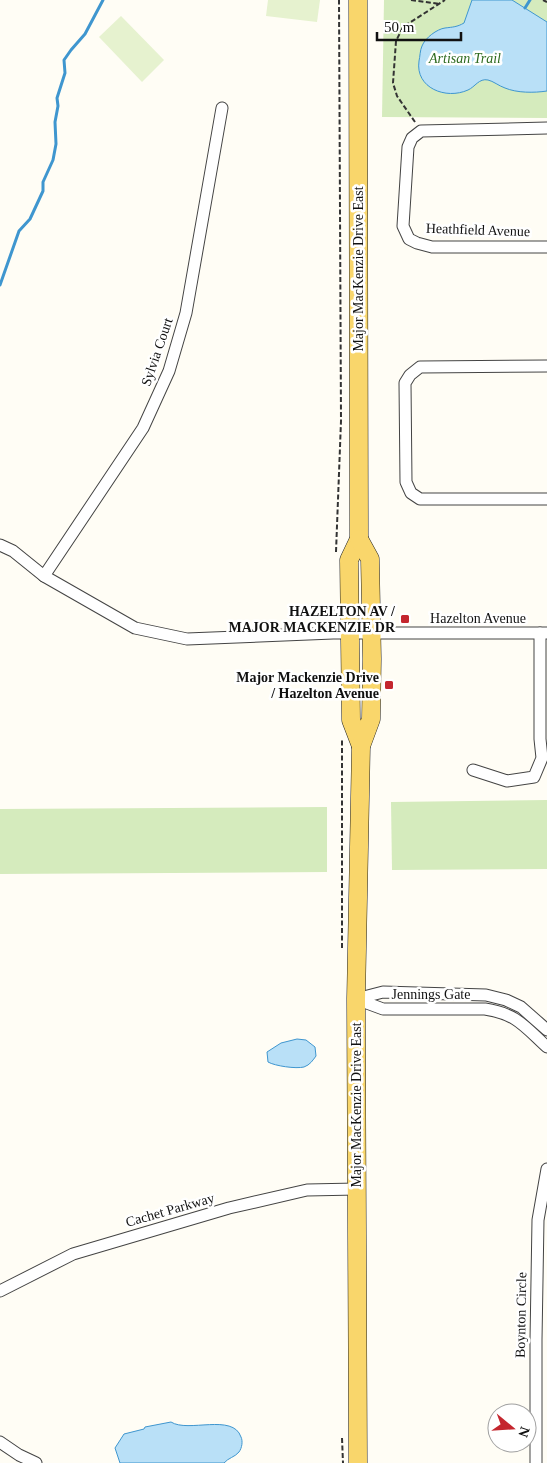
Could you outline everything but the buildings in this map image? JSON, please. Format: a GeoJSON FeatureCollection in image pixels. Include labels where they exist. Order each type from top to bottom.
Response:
{"type":"FeatureCollection","features":[{"type":"Feature","properties":{"kind":"main road","name":"Major MacKenzie Drive East"},"geometry":{"type":"LineString","coordinates":[[358,0],[359,539],[349,560],[351,720],[361,746]]}},
{"type":"Feature","properties":{"kind":"main road","name":"Major MacKenzie Drive East"},"geometry":{"type":"LineString","coordinates":[[358,1463],[356,999],[361,746],[371,719],[370,559],[359,539]]}},
{"type":"Feature","properties":{"kind":"street","name":"Sylvia Court"},"geometry":{"type":"LineString","coordinates":[[44,576],[143,428],[169,371],[186,313],[222,108]]}},
{"type":"Feature","properties":{"kind":"street"},"geometry":{"type":"LineString","coordinates":[[421,131],[547,128]]}},
{"type":"Feature","properties":{"kind":"street","name":"Heathfield Avenue"},"geometry":{"type":"LineString","coordinates":[[421,131],[412,138],[408,147],[403,226],[409,239],[432,247],[547,247]]}},
{"type":"Feature","properties":{"kind":"street"},"geometry":{"type":"LineString","coordinates":[[547,366],[420,368],[410,375],[406,382],[406,482],[411,493],[420,499],[547,499]]}},
{"type":"Feature","properties":{"kind":"street","name":"Hazelton Avenue"},"geometry":{"type":"LineString","coordinates":[[0,545],[13,551],[44,576],[135,628],[187,639],[350,633],[543,633]]}},
{"type":"Feature","properties":{"kind":"street"},"geometry":{"type":"LineString","coordinates":[[474,770],[507,781],[534,777],[539,769],[542,758],[540,740],[543,633]]}},
{"type":"Feature","properties":{"kind":"street","name":"Jennings Gate"},"geometry":{"type":"LineString","coordinates":[[356,999],[383,992],[486,995],[506,1000],[521,1007],[547,1030]]}},
{"type":"Feature","properties":{"kind":"street"},"geometry":{"type":"LineString","coordinates":[[485,1009],[486,995]]}},
{"type":"Feature","properties":{"kind":"street","name":"Jennings Gate"},"geometry":{"type":"LineString","coordinates":[[356,999],[383,1009],[485,1009],[499,1011],[516,1018],[547,1047]]}},
{"type":"Feature","properties":{"kind":"street","name":"Boynton Circle"},"geometry":{"type":"LineString","coordinates":[[536,1463],[538,1220],[547,1169]]}},
{"type":"Feature","properties":{"kind":"street","name":"Cachet Parkway"},"geometry":{"type":"LineString","coordinates":[[0,1291],[73,1254],[220,1211],[307,1190],[357,1189]]}},
{"type":"Feature","properties":{"kind":"street"},"geometry":{"type":"LineString","coordinates":[[0,1442],[19,1455],[36,1463]]}},
{"type":"Feature","properties":{"kind":"path"},"geometry":{"type":"LineString","coordinates":[[336,552],[341,421],[338,0]]}},
{"type":"Feature","properties":{"kind":"path"},"geometry":{"type":"LineString","coordinates":[[411,0],[440,4]]}},
{"type":"Feature","properties":{"kind":"path"},"geometry":{"type":"LineString","coordinates":[[421,131],[397,96],[393,83],[396,41],[403,27],[445,0]]}},
{"type":"Feature","properties":{"kind":"path"},"geometry":{"type":"LineString","coordinates":[[543,0],[547,2]]}},
{"type":"Feature","properties":{"kind":"path"},"geometry":{"type":"LineString","coordinates":[[333,614],[335,599]]}},
{"type":"Feature","properties":{"kind":"green space"},"geometry":{"type":"Polygon","coordinates":[[[268,0],[320,0],[317,22],[266,16],[268,0]]]}},
{"type":"Feature","properties":{"kind":"green space","name":"Artisan Trail"},"geometry":{"type":"Polygon","coordinates":[[[384,0],[547,0],[547,118],[382,117],[384,0]]]}},
{"type":"Feature","properties":{"kind":"green space"},"geometry":{"type":"Polygon","coordinates":[[[121,16],[164,60],[142,82],[99,37],[121,16]]]}},
{"type":"Feature","properties":{"kind":"green space"},"geometry":{"type":"Polygon","coordinates":[[[547,800],[547,869],[392,870],[391,802],[547,800]]]}},
{"type":"Feature","properties":{"kind":"green space"},"geometry":{"type":"Polygon","coordinates":[[[327,807],[327,872],[0,874],[0,809],[327,807]]]}},
{"type":"Feature","properties":{"kind":"water"},"geometry":{"type":"Polygon","coordinates":[[[472,0],[512,0],[547,22],[547,91],[515,91],[485,80],[459,93],[442,92],[427,85],[419,70],[421,48],[428,37],[438,30],[464,23],[472,0]]]}},
{"type":"Feature","properties":{"kind":"water"},"geometry":{"type":"Polygon","coordinates":[[[297,1039],[306,1040],[315,1047],[316,1056],[310,1064],[296,1068],[268,1062],[267,1052],[281,1043],[297,1039]]]}},
{"type":"Feature","properties":{"kind":"water"},"geometry":{"type":"Polygon","coordinates":[[[171,1422],[188,1426],[229,1426],[236,1430],[241,1437],[241,1449],[224,1463],[120,1463],[115,1448],[124,1434],[144,1429],[145,1427],[171,1422]]]}},
{"type":"Feature","properties":{"kind":"waterway"},"geometry":{"type":"LineString","coordinates":[[0,285],[19,231],[30,219],[43,191],[43,182],[53,160],[56,144],[57,98],[65,73],[64,60],[85,34],[103,0]]}},
{"type":"Feature","properties":{"kind":"waterway"},"geometry":{"type":"LineString","coordinates":[[525,8],[530,0]]}},
{"type":"Feature","properties":{"kind":"place","name":"HAZELTON AV / MAJOR MACKENZIE DR"},"geometry":{"type":"Point","coordinates":[405,619]}},
{"type":"Feature","properties":{"kind":"place","name":"Major Mackenzie Drive / Hazelton Avenue"},"geometry":{"type":"Point","coordinates":[389,685]}}]}
